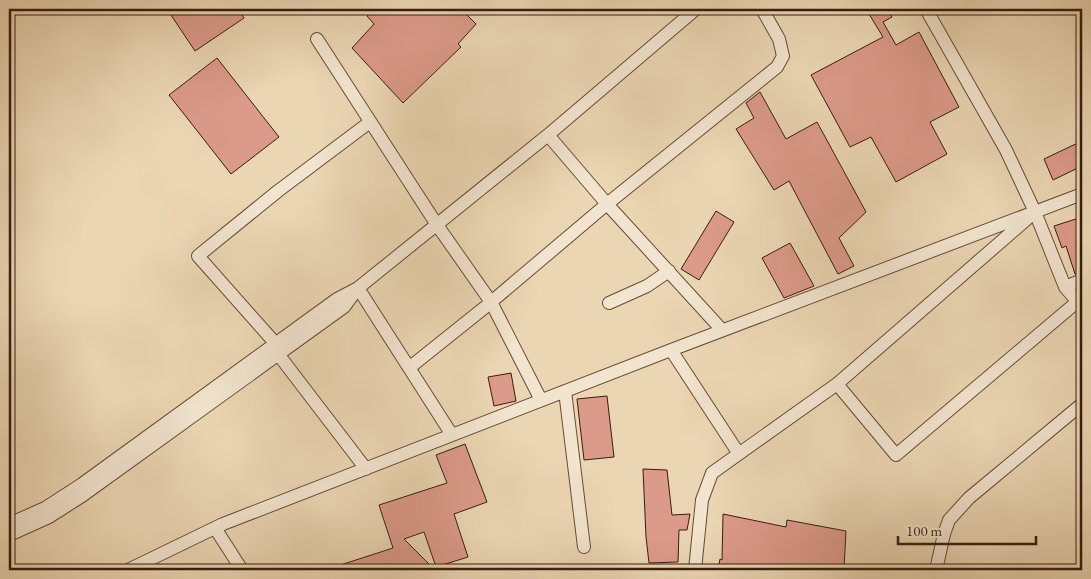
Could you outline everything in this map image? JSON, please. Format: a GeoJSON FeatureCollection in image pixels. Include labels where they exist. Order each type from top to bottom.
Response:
{"type":"FeatureCollection","features":[{"type":"Feature","properties":{"kind":"street"},"geometry":{"type":"LineString","coordinates":[[9,524],[45,508],[82,484],[277,349],[344,306],[358,288],[548,135],[696,9]]}},
{"type":"Feature","properties":{"kind":"street"},"geometry":{"type":"LineString","coordinates":[[409,368],[607,204],[777,67],[783,56],[779,39],[762,9]]}},
{"type":"Feature","properties":{"kind":"street"},"geometry":{"type":"LineString","coordinates":[[837,384],[896,455],[1080,304],[1065,287],[1035,212],[1006,150],[926,9]]}},
{"type":"Feature","properties":{"kind":"street"},"geometry":{"type":"LineString","coordinates":[[316,39],[437,225],[491,302],[541,400]]}},
{"type":"Feature","properties":{"kind":"street"},"geometry":{"type":"LineString","coordinates":[[366,468],[277,349],[198,256],[278,191],[370,122]]}},
{"type":"Feature","properties":{"kind":"street"},"geometry":{"type":"LineString","coordinates":[[548,135],[607,204],[722,330]]}},
{"type":"Feature","properties":{"kind":"street"},"geometry":{"type":"LineString","coordinates":[[128,570],[216,528],[366,468],[722,330],[1082,194]]}},
{"type":"Feature","properties":{"kind":"street"},"geometry":{"type":"LineString","coordinates":[[695,570],[702,500],[712,473],[837,384],[1035,212]]}},
{"type":"Feature","properties":{"kind":"street"},"geometry":{"type":"LineString","coordinates":[[609,303],[648,286],[668,271]]}},
{"type":"Feature","properties":{"kind":"street"},"geometry":{"type":"LineString","coordinates":[[1065,287],[1082,280]]}},
{"type":"Feature","properties":{"kind":"street"},"geometry":{"type":"LineString","coordinates":[[358,288],[452,435]]}},
{"type":"Feature","properties":{"kind":"street"},"geometry":{"type":"LineString","coordinates":[[9,535],[49,517],[82,496],[277,349]]}},
{"type":"Feature","properties":{"kind":"street"},"geometry":{"type":"LineString","coordinates":[[671,350],[738,454]]}},
{"type":"Feature","properties":{"kind":"street"},"geometry":{"type":"LineString","coordinates":[[565,391],[584,547]]}},
{"type":"Feature","properties":{"kind":"street"},"geometry":{"type":"LineString","coordinates":[[936,570],[949,520],[969,498],[1082,404]]}},
{"type":"Feature","properties":{"kind":"street"},"geometry":{"type":"LineString","coordinates":[[216,528],[242,570]]}},
{"type":"Feature","properties":{"kind":"building"},"geometry":{"type":"Polygon","coordinates":[[[167,9],[238,9],[244,18],[195,51],[167,9]]]}},
{"type":"Feature","properties":{"kind":"building"},"geometry":{"type":"Polygon","coordinates":[[[375,9],[461,9],[476,24],[458,44],[461,47],[403,103],[352,48],[374,24],[367,16],[375,9]]]}},
{"type":"Feature","properties":{"kind":"building"},"geometry":{"type":"Polygon","coordinates":[[[866,9],[887,9],[892,17],[883,22],[896,45],[919,32],[959,107],[930,122],[947,154],[896,182],[871,137],[850,147],[811,75],[883,37],[866,9]]]}},
{"type":"Feature","properties":{"kind":"building"},"geometry":{"type":"Polygon","coordinates":[[[217,58],[279,137],[231,174],[169,95],[217,58]]]}},
{"type":"Feature","properties":{"kind":"building"},"geometry":{"type":"Polygon","coordinates":[[[760,92],[786,139],[817,122],[866,212],[839,238],[854,266],[838,274],[789,181],[774,190],[736,129],[754,118],[746,103],[760,92]]]}},
{"type":"Feature","properties":{"kind":"building"},"geometry":{"type":"Polygon","coordinates":[[[1082,141],[1082,166],[1053,180],[1044,159],[1082,141]]]}},
{"type":"Feature","properties":{"kind":"building"},"geometry":{"type":"Polygon","coordinates":[[[716,211],[734,222],[699,280],[681,269],[716,211]]]}},
{"type":"Feature","properties":{"kind":"building"},"geometry":{"type":"Polygon","coordinates":[[[1082,217],[1082,272],[1075,274],[1066,246],[1062,248],[1054,226],[1082,217]]]}},
{"type":"Feature","properties":{"kind":"building"},"geometry":{"type":"Polygon","coordinates":[[[790,243],[814,286],[784,298],[762,258],[790,243]]]}},
{"type":"Feature","properties":{"kind":"building"},"geometry":{"type":"Polygon","coordinates":[[[511,373],[516,401],[494,406],[488,377],[511,373]]]}},
{"type":"Feature","properties":{"kind":"building"},"geometry":{"type":"Polygon","coordinates":[[[607,396],[614,457],[584,460],[577,399],[607,396]]]}},
{"type":"Feature","properties":{"kind":"building"},"geometry":{"type":"Polygon","coordinates":[[[465,444],[487,502],[454,514],[468,557],[436,567],[424,532],[404,539],[435,570],[328,569],[393,548],[379,505],[447,483],[436,455],[465,444]]]}},
{"type":"Feature","properties":{"kind":"building"},"geometry":{"type":"Polygon","coordinates":[[[643,469],[667,470],[672,515],[690,514],[687,530],[679,530],[678,562],[649,563],[643,469]]]}},
{"type":"Feature","properties":{"kind":"building"},"geometry":{"type":"Polygon","coordinates":[[[723,514],[786,527],[787,520],[846,531],[844,570],[718,570],[720,559],[722,560],[723,514]]]}}]}
